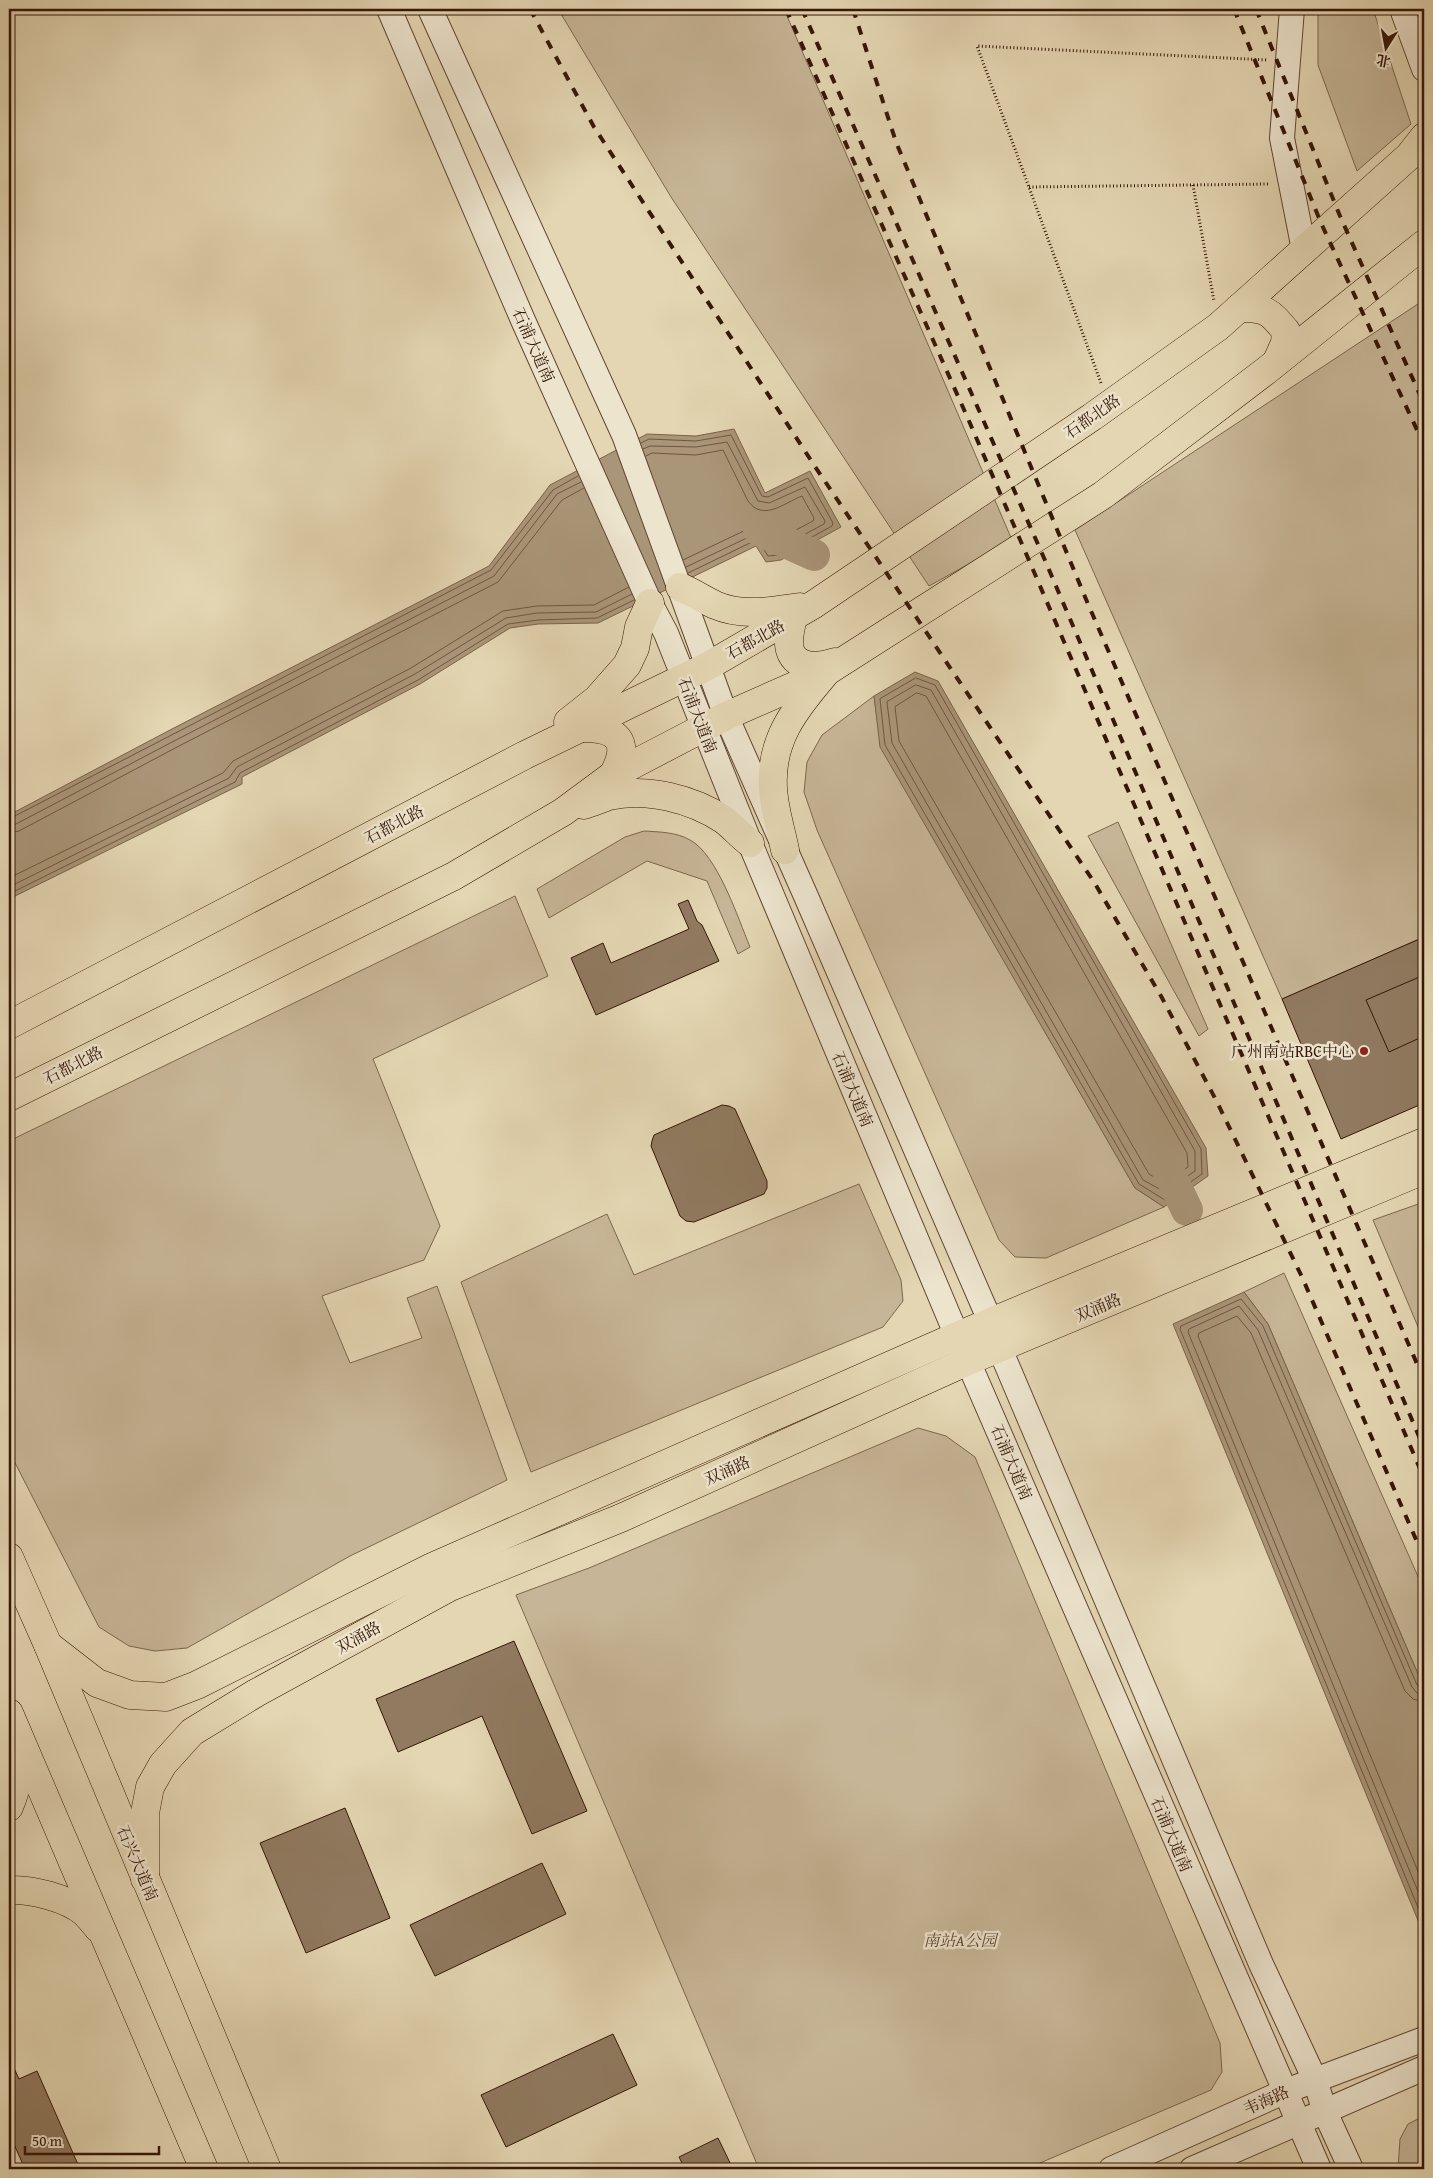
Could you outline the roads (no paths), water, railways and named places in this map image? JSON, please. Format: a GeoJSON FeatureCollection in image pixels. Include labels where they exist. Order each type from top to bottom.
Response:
{"type":"FeatureCollection","features":[{"type":"Feature","properties":{"kind":"main road","name":"石都北路"},"geometry":{"type":"LineString","coordinates":[[9,1025],[525,755],[696,671],[803,611],[1109,405],[1218,327],[1409,156],[1424,137]]}},
{"type":"Feature","properties":{"kind":"main road"},"geometry":{"type":"LineString","coordinates":[[563,812],[613,775],[714,722],[835,666],[1103,495],[1277,361],[1424,244]]}},
{"type":"Feature","properties":{"kind":"main road"},"geometry":{"type":"LineString","coordinates":[[1239,308],[1256,308],[1269,312],[1286,331],[1285,343],[1277,361]]}},
{"type":"Feature","properties":{"kind":"main road"},"geometry":{"type":"LineString","coordinates":[[680,587],[715,605],[735,612],[803,611]]}},
{"type":"Feature","properties":{"kind":"main road"},"geometry":{"type":"LineString","coordinates":[[525,755],[597,699],[627,665],[635,648],[639,627],[650,603]]}},
{"type":"Feature","properties":{"kind":"main road"},"geometry":{"type":"LineString","coordinates":[[803,611],[789,637],[790,650],[800,663],[818,667],[835,666]]}},
{"type":"Feature","properties":{"kind":"main road"},"geometry":{"type":"LineString","coordinates":[[785,850],[773,789],[774,759],[781,735],[806,696],[835,666]]}},
{"type":"Feature","properties":{"kind":"main road"},"geometry":{"type":"LineString","coordinates":[[581,728],[609,730],[617,740],[622,750],[621,761],[613,775]]}},
{"type":"Feature","properties":{"kind":"main road"},"geometry":{"type":"LineString","coordinates":[[563,812],[611,796],[644,793],[678,800],[702,808],[724,821],[750,844]]}},
{"type":"Feature","properties":{"kind":"main road","name":"石都北路"},"geometry":{"type":"LineString","coordinates":[[9,1097],[454,876],[563,812]]}},
{"type":"Feature","properties":{"kind":"main road","name":"双涌路"},"geometry":{"type":"LineString","coordinates":[[48,1645],[97,1683],[130,1695],[166,1697],[197,1685],[432,1567],[957,1336],[1424,1142]]}},
{"type":"Feature","properties":{"kind":"main road","name":"双涌路"},"geometry":{"type":"LineString","coordinates":[[145,1879],[144,1813],[150,1787],[164,1764],[192,1732],[256,1693],[450,1587],[621,1518],[968,1361],[1424,1170]]}},
{"type":"Feature","properties":{"kind":"main road","name":"石兴大道南"},"geometry":{"type":"LineString","coordinates":[[9,1557],[48,1645],[267,2169]]}},
{"type":"Feature","properties":{"kind":"main road"},"geometry":{"type":"LineString","coordinates":[[9,1714],[19,1770],[16,1792],[9,1807]]}},
{"type":"Feature","properties":{"kind":"main road"},"geometry":{"type":"LineString","coordinates":[[9,1714],[204,2169]]}},
{"type":"Feature","properties":{"kind":"main road"},"geometry":{"type":"LineString","coordinates":[[9,1890],[49,1895],[63,1901],[83,1912],[103,1933]]}},
{"type":"Feature","properties":{"kind":"street","name":"石浦大道南"},"geometry":{"type":"LineString","coordinates":[[389,9],[522,318],[650,603],[666,633],[696,671]]}},
{"type":"Feature","properties":{"kind":"street","name":"石浦大道南"},"geometry":{"type":"LineString","coordinates":[[430,9],[624,435],[680,587],[696,671],[714,722],[750,844],[957,1336],[1319,2169]]}},
{"type":"Feature","properties":{"kind":"street"},"geometry":{"type":"LineString","coordinates":[[1292,9],[1282,138],[1304,250]]}},
{"type":"Feature","properties":{"kind":"street"},"geometry":{"type":"LineString","coordinates":[[1402,9],[1424,69]]}},
{"type":"Feature","properties":{"kind":"street"},"geometry":{"type":"LineString","coordinates":[[650,603],[662,607],[674,602],[680,587]]}},
{"type":"Feature","properties":{"kind":"street","name":"石浦大道南"},"geometry":{"type":"LineString","coordinates":[[714,722],[785,850],[805,894],[991,1323],[1000,1349],[1261,1964],[1315,2080],[1325,2112],[1352,2169]]}},
{"type":"Feature","properties":{"kind":"street"},"geometry":{"type":"LineString","coordinates":[[778,911],[777,896],[781,888],[788,885],[805,894]]}},
{"type":"Feature","properties":{"kind":"street"},"geometry":{"type":"LineString","coordinates":[[1234,1976],[1261,1964]]}},
{"type":"Feature","properties":{"kind":"street","name":"韦海路"},"geometry":{"type":"LineString","coordinates":[[1111,2169],[1286,2091],[1424,2039]]}},
{"type":"Feature","properties":{"kind":"street","name":"韦海路"},"geometry":{"type":"LineString","coordinates":[[1192,2169],[1424,2068]]}},
{"type":"Feature","properties":{"kind":"water"},"geometry":{"type":"Polygon","coordinates":[[[734,429],[765,493],[810,471],[841,527],[781,560],[766,562],[756,546],[598,623],[538,624],[510,628],[420,684],[242,777],[242,784],[9,899],[9,815],[489,566],[550,485],[647,434],[696,436],[734,429]]]}},
{"type":"Feature","properties":{"kind":"water"},"geometry":{"type":"Polygon","coordinates":[[[915,672],[938,681],[1206,1148],[1208,1176],[1164,1207],[1135,1188],[880,747],[874,696],[915,672]]]}},
{"type":"Feature","properties":{"kind":"water"},"geometry":{"type":"Polygon","coordinates":[[[1244,1292],[1268,1324],[1424,1688],[1424,1935],[1173,1324],[1244,1292]]]}},
{"type":"Feature","properties":{"kind":"waterway"},"geometry":{"type":"LineString","coordinates":[[759,530],[814,555]]}},
{"type":"Feature","properties":{"kind":"waterway"},"geometry":{"type":"LineString","coordinates":[[1161,1156],[1187,1210]]}},
{"type":"Feature","properties":{"kind":"railway"},"geometry":{"type":"LineString","coordinates":[[530,9],[594,127],[814,465],[1094,882],[1161,996],[1217,1102],[1302,1277],[1424,1558]]}},
{"type":"Feature","properties":{"kind":"railway"},"geometry":{"type":"LineString","coordinates":[[786,9],[969,421],[1424,1478]]}},
{"type":"Feature","properties":{"kind":"railway"},"geometry":{"type":"LineString","coordinates":[[802,9],[1044,558],[1424,1448]]}},
{"type":"Feature","properties":{"kind":"railway"},"geometry":{"type":"LineString","coordinates":[[853,9],[896,142],[1088,604],[1424,1380]]}},
{"type":"Feature","properties":{"kind":"railway"},"geometry":{"type":"LineString","coordinates":[[1234,9],[1321,223],[1424,445]]}},
{"type":"Feature","properties":{"kind":"railway"},"geometry":{"type":"LineString","coordinates":[[1256,9],[1340,216],[1424,404]]}},
{"type":"Feature","properties":{"kind":"place","name":"广州南站RBC中心"},"geometry":{"type":"Point","coordinates":[1364,1051]}},
{"type":"Feature","properties":{"kind":"park label","name":"南站A公园"},"geometry":{"type":"Point","coordinates":[960,1940]}}]}
